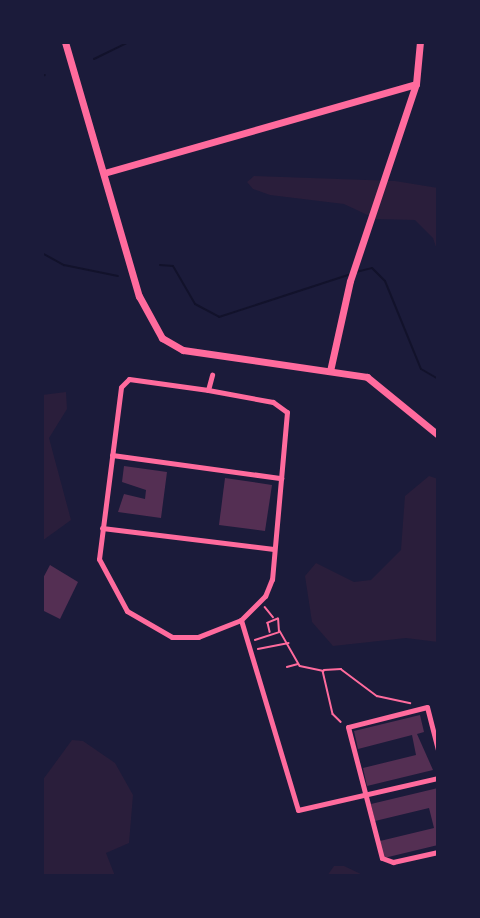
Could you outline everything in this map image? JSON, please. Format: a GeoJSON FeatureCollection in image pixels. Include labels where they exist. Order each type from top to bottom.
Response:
{"type":"FeatureCollection","features":[{"type":"Feature","properties":{"kind":"street"},"geometry":{"type":"LineString","coordinates":[[64,42],[139,296],[162,338],[183,350],[330,371],[380,383],[437,432]]}},
{"type":"Feature","properties":{"kind":"street"},"geometry":{"type":"LineString","coordinates":[[330,371],[350,281],[416,84],[420,42]]}},
{"type":"Feature","properties":{"kind":"street"},"geometry":{"type":"LineString","coordinates":[[104,173],[416,84]]}},
{"type":"Feature","properties":{"kind":"street"},"geometry":{"type":"LineString","coordinates":[[208,390],[212,375]]}},
{"type":"Feature","properties":{"kind":"street"},"geometry":{"type":"LineString","coordinates":[[124,381],[208,390],[283,407],[287,412],[274,549],[265,597],[241,620],[198,637],[172,638],[142,624],[110,587],[98,554],[112,455],[124,381]]}},
{"type":"Feature","properties":{"kind":"street"},"geometry":{"type":"LineString","coordinates":[[112,455],[281,478]]}},
{"type":"Feature","properties":{"kind":"street"},"geometry":{"type":"LineString","coordinates":[[102,528],[274,549]]}},
{"type":"Feature","properties":{"kind":"street"},"geometry":{"type":"LineString","coordinates":[[241,620],[292,803],[306,810],[438,778]]}},
{"type":"Feature","properties":{"kind":"street"},"geometry":{"type":"LineString","coordinates":[[438,750],[427,707],[348,727],[382,858],[393,862],[438,852]]}},
{"type":"Feature","properties":{"kind":"path"},"geometry":{"type":"LineString","coordinates":[[265,606],[274,618],[282,623],[280,631]]}},
{"type":"Feature","properties":{"kind":"path"},"geometry":{"type":"LineString","coordinates":[[270,632],[268,622],[274,618]]}},
{"type":"Feature","properties":{"kind":"path"},"geometry":{"type":"LineString","coordinates":[[254,641],[270,632],[280,631]]}},
{"type":"Feature","properties":{"kind":"path"},"geometry":{"type":"LineString","coordinates":[[280,631],[289,642],[299,664]]}},
{"type":"Feature","properties":{"kind":"path"},"geometry":{"type":"LineString","coordinates":[[257,650],[289,642]]}},
{"type":"Feature","properties":{"kind":"path"},"geometry":{"type":"LineString","coordinates":[[287,667],[299,664],[323,670],[341,669],[376,696],[413,706]]}},
{"type":"Feature","properties":{"kind":"path"},"geometry":{"type":"LineString","coordinates":[[323,670],[333,714],[342,723]]}},
{"type":"Feature","properties":{"kind":"shaded area"},"geometry":{"type":"Polygon","coordinates":[[[254,176],[395,181],[438,188],[438,253],[433,238],[415,220],[376,219],[344,204],[270,195],[253,189],[247,182],[254,176]]]}},
{"type":"Feature","properties":{"kind":"shaded area"},"geometry":{"type":"Polygon","coordinates":[[[66,392],[67,409],[49,438],[71,520],[42,541],[42,395],[66,392]]]}},
{"type":"Feature","properties":{"kind":"shaded area"},"geometry":{"type":"Polygon","coordinates":[[[429,476],[438,479],[438,642],[406,638],[333,646],[312,622],[305,576],[316,563],[354,582],[371,580],[401,550],[405,496],[429,476]]]}},
{"type":"Feature","properties":{"kind":"shaded area"},"geometry":{"type":"Polygon","coordinates":[[[72,740],[83,741],[115,763],[133,795],[129,843],[106,853],[115,876],[42,876],[42,781],[72,740]]]}},
{"type":"Feature","properties":{"kind":"shaded area"},"geometry":{"type":"Polygon","coordinates":[[[334,866],[344,866],[365,876],[327,876],[334,866]]]}},
{"type":"Feature","properties":{"kind":"building"},"geometry":{"type":"Polygon","coordinates":[[[124,466],[167,472],[161,518],[118,512],[124,494],[145,499],[146,490],[122,482],[124,466]]]}},
{"type":"Feature","properties":{"kind":"building"},"geometry":{"type":"Polygon","coordinates":[[[225,478],[272,485],[265,531],[219,525],[225,478]]]}},
{"type":"Feature","properties":{"kind":"building"},"geometry":{"type":"Polygon","coordinates":[[[50,565],[78,582],[60,619],[42,610],[42,580],[50,565]]]}},
{"type":"Feature","properties":{"kind":"building"},"geometry":{"type":"Polygon","coordinates":[[[420,715],[424,732],[417,734],[433,770],[367,786],[363,768],[416,755],[412,735],[358,749],[354,731],[420,715]]]}},
{"type":"Feature","properties":{"kind":"building"},"geometry":{"type":"Polygon","coordinates":[[[438,788],[438,845],[384,858],[380,841],[434,828],[429,808],[375,821],[371,804],[438,788]]]}},
{"type":"Feature","properties":{"kind":"waterway"},"geometry":{"type":"LineString","coordinates":[[94,59],[129,42]]}},
{"type":"Feature","properties":{"kind":"waterway"},"geometry":{"type":"LineString","coordinates":[[42,253],[64,265],[118,276]]}},
{"type":"Feature","properties":{"kind":"waterway"},"geometry":{"type":"LineString","coordinates":[[160,265],[173,266],[195,304],[219,317],[351,274]]}},
{"type":"Feature","properties":{"kind":"waterway"},"geometry":{"type":"LineString","coordinates":[[356,272],[372,268],[385,281],[421,369],[438,379]]}}]}
